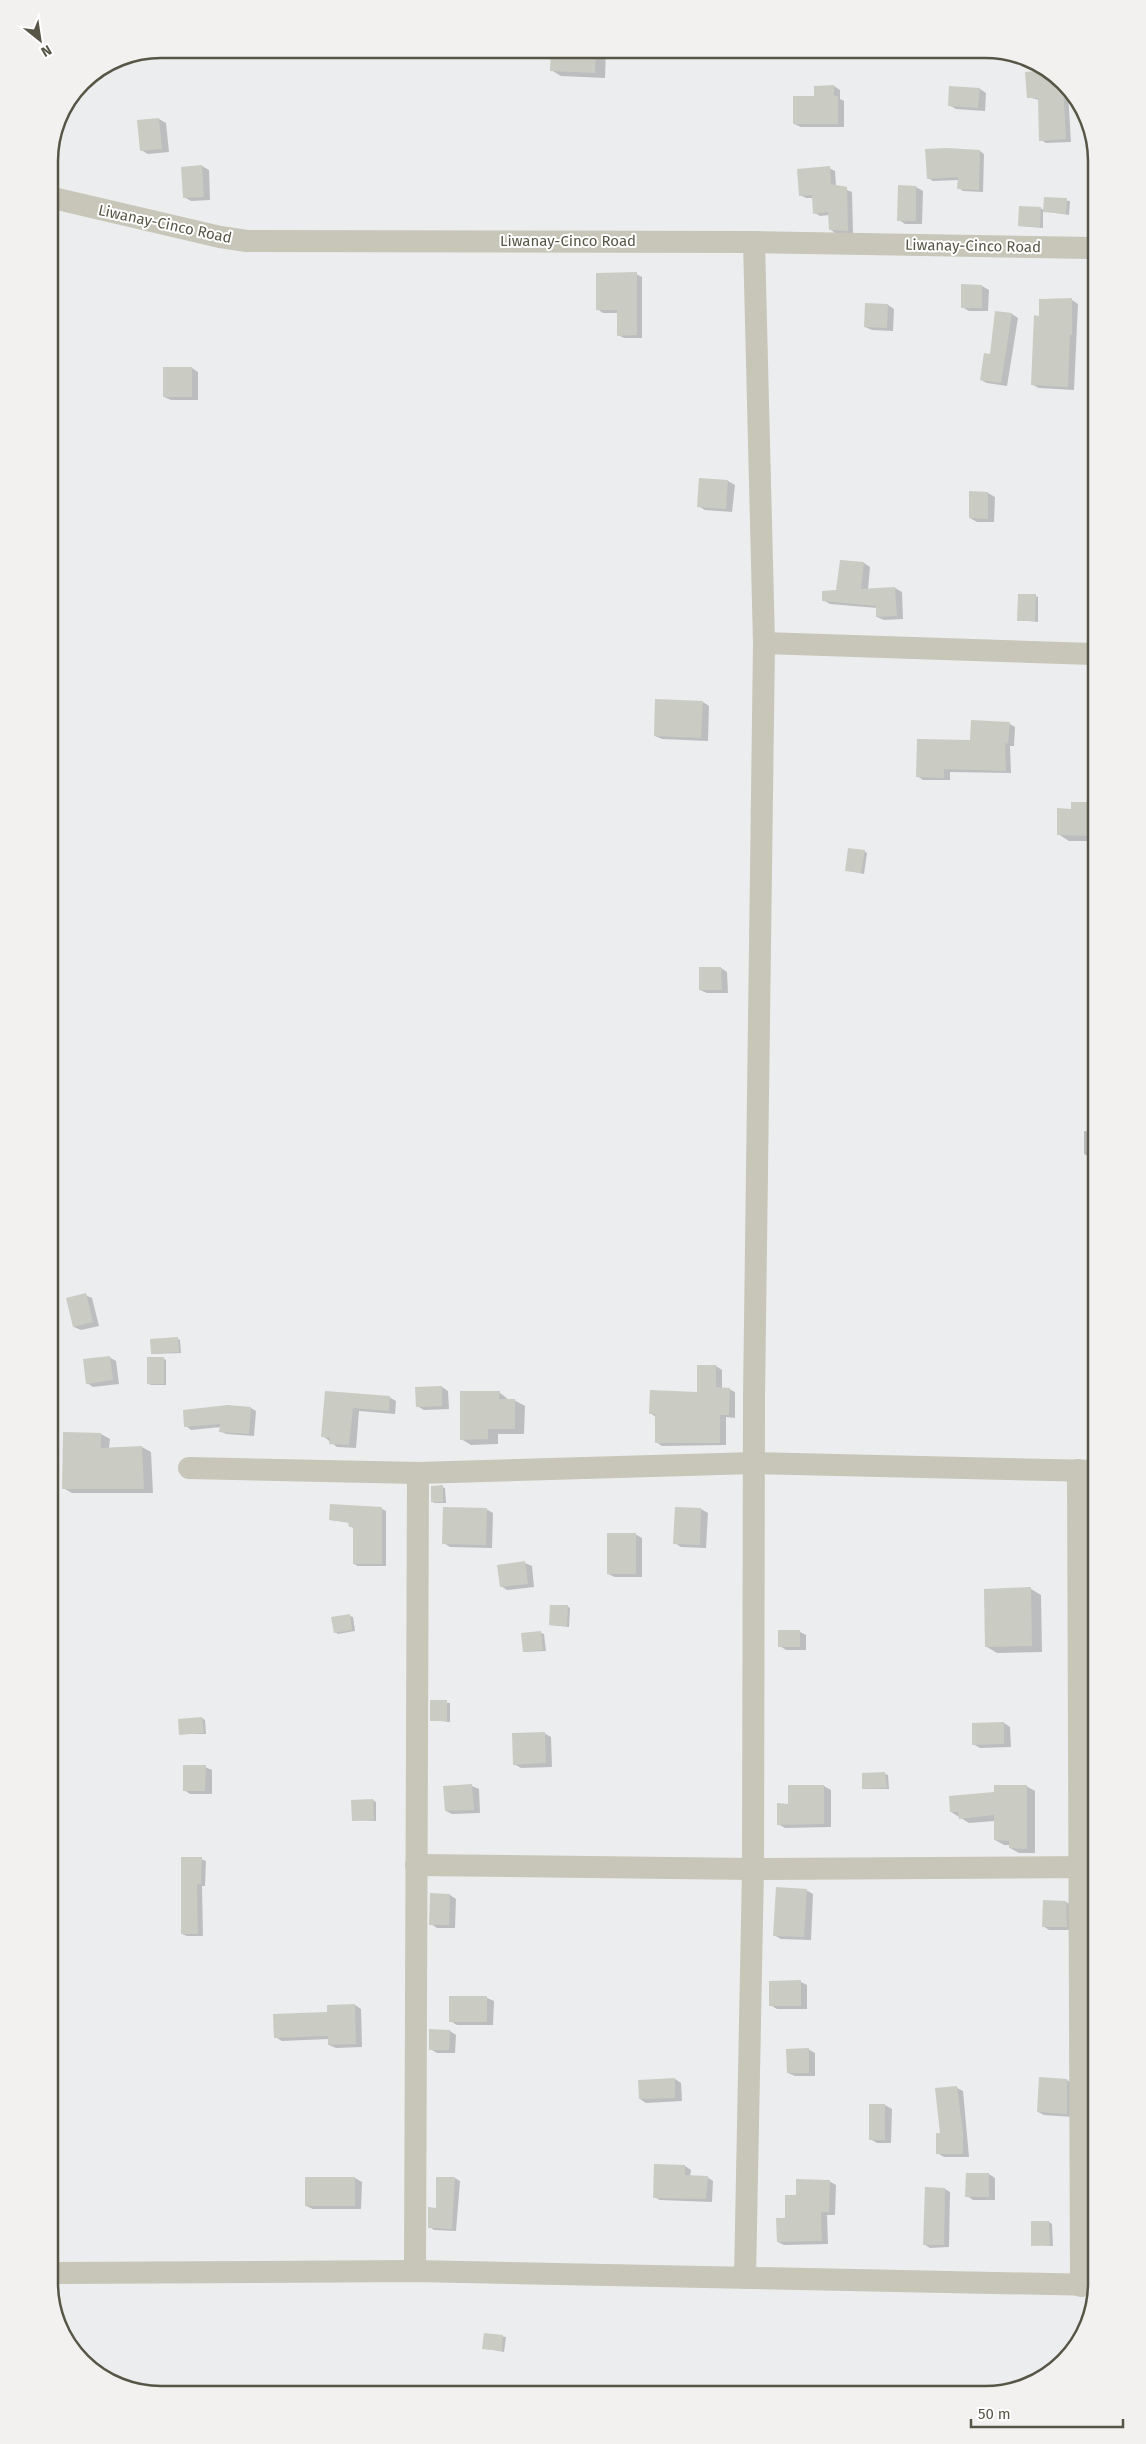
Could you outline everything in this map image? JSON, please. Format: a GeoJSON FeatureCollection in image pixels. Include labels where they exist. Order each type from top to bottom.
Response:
{"type":"FeatureCollection","features":[{"type":"Feature","properties":{"kind":"street","name":"Liwanay-Cinco Road"},"geometry":{"type":"LineString","coordinates":[[58,199],[220,237],[247,241],[754,242],[1088,248]]}},
{"type":"Feature","properties":{"kind":"street"},"geometry":{"type":"LineString","coordinates":[[745,2278],[753,1869],[757,1054],[764,643],[754,242]]}},
{"type":"Feature","properties":{"kind":"street"},"geometry":{"type":"LineString","coordinates":[[764,643],[1088,654]]}},
{"type":"Feature","properties":{"kind":"street"},"geometry":{"type":"LineString","coordinates":[[189,1468],[418,1474],[754,1463],[1086,1470],[1088,1866],[753,1869],[416,1865]]}},
{"type":"Feature","properties":{"kind":"street"},"geometry":{"type":"LineString","coordinates":[[415,2271],[418,1474]]}},
{"type":"Feature","properties":{"kind":"street"},"geometry":{"type":"LineString","coordinates":[[58,2272],[415,2271],[1088,2286]]}},
{"type":"Feature","properties":{"kind":"building"},"geometry":{"type":"Polygon","coordinates":[[[551,58],[596,58],[595,73],[550,71],[551,58]]]}},
{"type":"Feature","properties":{"kind":"building"},"geometry":{"type":"Polygon","coordinates":[[[1037,71],[1063,94],[1066,139],[1039,141],[1038,98],[1027,98],[1025,72],[1037,71]]]}},
{"type":"Feature","properties":{"kind":"building"},"geometry":{"type":"Polygon","coordinates":[[[834,85],[834,96],[838,96],[838,124],[793,124],[793,96],[814,96],[814,86],[834,85]]]}},
{"type":"Feature","properties":{"kind":"building"},"geometry":{"type":"Polygon","coordinates":[[[949,86],[980,88],[978,108],[948,106],[949,86]]]}},
{"type":"Feature","properties":{"kind":"building"},"geometry":{"type":"Polygon","coordinates":[[[159,118],[162,149],[140,151],[137,120],[159,118]]]}},
{"type":"Feature","properties":{"kind":"building"},"geometry":{"type":"Polygon","coordinates":[[[925,149],[980,150],[979,190],[957,189],[958,177],[927,179],[925,149]]]}},
{"type":"Feature","properties":{"kind":"building"},"geometry":{"type":"Polygon","coordinates":[[[202,165],[204,197],[183,198],[181,167],[202,165]]]}},
{"type":"Feature","properties":{"kind":"building"},"geometry":{"type":"Polygon","coordinates":[[[830,166],[831,184],[847,187],[848,231],[829,230],[828,212],[813,214],[812,195],[799,196],[797,169],[830,166]]]}},
{"type":"Feature","properties":{"kind":"building"},"geometry":{"type":"Polygon","coordinates":[[[898,185],[916,186],[916,221],[897,221],[898,185]]]}},
{"type":"Feature","properties":{"kind":"building"},"geometry":{"type":"Polygon","coordinates":[[[1044,197],[1067,198],[1066,214],[1043,212],[1044,197]]]}},
{"type":"Feature","properties":{"kind":"building"},"geometry":{"type":"Polygon","coordinates":[[[1019,206],[1041,207],[1040,227],[1018,226],[1019,206]]]}},
{"type":"Feature","properties":{"kind":"building"},"geometry":{"type":"Polygon","coordinates":[[[637,272],[637,335],[617,336],[617,310],[596,310],[596,273],[637,272]]]}},
{"type":"Feature","properties":{"kind":"building"},"geometry":{"type":"Polygon","coordinates":[[[961,284],[982,285],[982,308],[961,308],[961,284]]]}},
{"type":"Feature","properties":{"kind":"building"},"geometry":{"type":"Polygon","coordinates":[[[1072,298],[1072,335],[1070,335],[1068,387],[1031,385],[1034,315],[1039,316],[1039,299],[1072,298]]]}},
{"type":"Feature","properties":{"kind":"building"},"geometry":{"type":"Polygon","coordinates":[[[865,303],[888,304],[887,328],[864,327],[865,303]]]}},
{"type":"Feature","properties":{"kind":"building"},"geometry":{"type":"Polygon","coordinates":[[[995,311],[1012,313],[1001,383],[980,380],[984,353],[990,354],[995,311]]]}},
{"type":"Feature","properties":{"kind":"building"},"geometry":{"type":"Polygon","coordinates":[[[163,367],[192,367],[192,397],[163,397],[163,367]]]}},
{"type":"Feature","properties":{"kind":"building"},"geometry":{"type":"Polygon","coordinates":[[[699,478],[728,480],[726,509],[697,507],[699,478]]]}},
{"type":"Feature","properties":{"kind":"building"},"geometry":{"type":"Polygon","coordinates":[[[969,491],[988,492],[988,519],[969,518],[969,491]]]}},
{"type":"Feature","properties":{"kind":"building"},"geometry":{"type":"Polygon","coordinates":[[[840,560],[864,562],[861,589],[895,587],[897,616],[876,617],[876,606],[822,601],[822,591],[836,590],[840,560]]]}},
{"type":"Feature","properties":{"kind":"building"},"geometry":{"type":"Polygon","coordinates":[[[1018,594],[1036,594],[1035,621],[1017,621],[1018,594]]]}},
{"type":"Feature","properties":{"kind":"building"},"geometry":{"type":"Polygon","coordinates":[[[655,699],[703,701],[701,738],[654,736],[655,699]]]}},
{"type":"Feature","properties":{"kind":"building"},"geometry":{"type":"Polygon","coordinates":[[[971,720],[1010,722],[1008,744],[1005,743],[1006,771],[944,769],[944,778],[916,777],[917,739],[970,740],[971,720]]]}},
{"type":"Feature","properties":{"kind":"building"},"geometry":{"type":"Polygon","coordinates":[[[1071,802],[1088,802],[1088,836],[1057,835],[1057,808],[1071,809],[1071,802]]]}},
{"type":"Feature","properties":{"kind":"building"},"geometry":{"type":"Polygon","coordinates":[[[848,848],[865,850],[861,873],[845,871],[848,848]]]}},
{"type":"Feature","properties":{"kind":"building"},"geometry":{"type":"Polygon","coordinates":[[[699,967],[721,967],[722,990],[699,990],[699,967]]]}},
{"type":"Feature","properties":{"kind":"building"},"geometry":{"type":"Polygon","coordinates":[[[86,1293],[93,1322],[73,1327],[66,1298],[86,1293]]]}},
{"type":"Feature","properties":{"kind":"building"},"geometry":{"type":"Polygon","coordinates":[[[178,1337],[179,1352],[151,1354],[150,1339],[178,1337]]]}},
{"type":"Feature","properties":{"kind":"building"},"geometry":{"type":"Polygon","coordinates":[[[110,1356],[113,1380],[86,1384],[83,1359],[110,1356]]]}},
{"type":"Feature","properties":{"kind":"building"},"geometry":{"type":"Polygon","coordinates":[[[147,1357],[164,1357],[164,1384],[147,1384],[147,1357]]]}},
{"type":"Feature","properties":{"kind":"building"},"geometry":{"type":"Polygon","coordinates":[[[697,1365],[716,1365],[716,1387],[730,1388],[729,1415],[720,1415],[720,1443],[655,1443],[655,1414],[649,1414],[650,1390],[697,1392],[697,1365]]]}},
{"type":"Feature","properties":{"kind":"building"},"geometry":{"type":"Polygon","coordinates":[[[442,1386],[442,1406],[416,1407],[415,1387],[442,1386]]]}},
{"type":"Feature","properties":{"kind":"building"},"geometry":{"type":"Polygon","coordinates":[[[325,1391],[390,1396],[389,1411],[353,1408],[349,1445],[329,1444],[330,1438],[321,1437],[325,1391]]]}},
{"type":"Feature","properties":{"kind":"building"},"geometry":{"type":"Polygon","coordinates":[[[460,1391],[500,1391],[499,1399],[515,1399],[515,1429],[488,1429],[488,1439],[460,1440],[460,1391]]]}},
{"type":"Feature","properties":{"kind":"building"},"geometry":{"type":"Polygon","coordinates":[[[228,1405],[251,1407],[249,1434],[219,1432],[220,1424],[184,1427],[183,1410],[228,1405]]]}},
{"type":"Feature","properties":{"kind":"building"},"geometry":{"type":"Polygon","coordinates":[[[63,1432],[101,1433],[101,1448],[142,1446],[144,1489],[62,1489],[63,1432]]]}},
{"type":"Feature","properties":{"kind":"building"},"geometry":{"type":"Polygon","coordinates":[[[443,1485],[443,1502],[431,1502],[431,1486],[443,1485]]]}},
{"type":"Feature","properties":{"kind":"building"},"geometry":{"type":"Polygon","coordinates":[[[330,1504],[382,1507],[382,1564],[353,1564],[353,1527],[349,1527],[348,1522],[329,1520],[330,1504]]]}},
{"type":"Feature","properties":{"kind":"building"},"geometry":{"type":"Polygon","coordinates":[[[443,1507],[487,1508],[486,1545],[442,1544],[443,1507]]]}},
{"type":"Feature","properties":{"kind":"building"},"geometry":{"type":"Polygon","coordinates":[[[675,1507],[701,1508],[700,1545],[673,1544],[675,1507]]]}},
{"type":"Feature","properties":{"kind":"building"},"geometry":{"type":"Polygon","coordinates":[[[607,1533],[636,1533],[636,1574],[607,1574],[607,1533]]]}},
{"type":"Feature","properties":{"kind":"building"},"geometry":{"type":"Polygon","coordinates":[[[525,1561],[528,1584],[500,1587],[497,1565],[525,1561]]]}},
{"type":"Feature","properties":{"kind":"building"},"geometry":{"type":"Polygon","coordinates":[[[1031,1587],[1032,1646],[985,1647],[984,1589],[1031,1587]]]}},
{"type":"Feature","properties":{"kind":"building"},"geometry":{"type":"Polygon","coordinates":[[[550,1605],[568,1605],[567,1626],[549,1625],[550,1605]]]}},
{"type":"Feature","properties":{"kind":"building"},"geometry":{"type":"Polygon","coordinates":[[[350,1614],[352,1630],[334,1633],[331,1617],[350,1614]]]}},
{"type":"Feature","properties":{"kind":"building"},"geometry":{"type":"Polygon","coordinates":[[[778,1630],[800,1630],[800,1647],[778,1647],[778,1630]]]}},
{"type":"Feature","properties":{"kind":"building"},"geometry":{"type":"Polygon","coordinates":[[[541,1631],[543,1650],[523,1652],[521,1633],[541,1631]]]}},
{"type":"Feature","properties":{"kind":"building"},"geometry":{"type":"Polygon","coordinates":[[[430,1700],[447,1700],[447,1721],[430,1721],[430,1700]]]}},
{"type":"Feature","properties":{"kind":"building"},"geometry":{"type":"Polygon","coordinates":[[[202,1717],[204,1733],[179,1735],[178,1719],[202,1717]]]}},
{"type":"Feature","properties":{"kind":"building"},"geometry":{"type":"Polygon","coordinates":[[[1004,1722],[1004,1744],[972,1745],[972,1723],[1004,1722]]]}},
{"type":"Feature","properties":{"kind":"building"},"geometry":{"type":"Polygon","coordinates":[[[545,1732],[546,1763],[513,1765],[512,1733],[545,1732]]]}},
{"type":"Feature","properties":{"kind":"building"},"geometry":{"type":"Polygon","coordinates":[[[183,1765],[206,1765],[205,1791],[183,1791],[183,1765]]]}},
{"type":"Feature","properties":{"kind":"building"},"geometry":{"type":"Polygon","coordinates":[[[885,1772],[887,1788],[862,1789],[862,1773],[885,1772]]]}},
{"type":"Feature","properties":{"kind":"building"},"geometry":{"type":"Polygon","coordinates":[[[472,1784],[474,1810],[445,1811],[443,1786],[472,1784]]]}},
{"type":"Feature","properties":{"kind":"building"},"geometry":{"type":"Polygon","coordinates":[[[788,1785],[824,1785],[824,1824],[777,1825],[777,1803],[788,1804],[788,1785]]]}},
{"type":"Feature","properties":{"kind":"building"},"geometry":{"type":"Polygon","coordinates":[[[994,1785],[1027,1785],[1027,1849],[1009,1848],[1009,1841],[994,1840],[994,1815],[959,1819],[958,1812],[950,1812],[949,1796],[994,1792],[994,1785]]]}},
{"type":"Feature","properties":{"kind":"building"},"geometry":{"type":"Polygon","coordinates":[[[373,1799],[374,1820],[352,1821],[351,1800],[373,1799]]]}},
{"type":"Feature","properties":{"kind":"building"},"geometry":{"type":"Polygon","coordinates":[[[181,1857],[202,1857],[201,1884],[197,1884],[198,1934],[181,1934],[181,1857]]]}},
{"type":"Feature","properties":{"kind":"building"},"geometry":{"type":"Polygon","coordinates":[[[776,1887],[807,1889],[804,1937],[773,1936],[776,1887]]]}},
{"type":"Feature","properties":{"kind":"building"},"geometry":{"type":"Polygon","coordinates":[[[430,1893],[450,1894],[449,1925],[429,1925],[430,1893]]]}},
{"type":"Feature","properties":{"kind":"building"},"geometry":{"type":"Polygon","coordinates":[[[1043,1900],[1066,1901],[1067,1927],[1042,1927],[1043,1900]]]}},
{"type":"Feature","properties":{"kind":"building"},"geometry":{"type":"Polygon","coordinates":[[[801,1980],[801,2006],[769,2006],[769,1981],[801,1980]]]}},
{"type":"Feature","properties":{"kind":"building"},"geometry":{"type":"Polygon","coordinates":[[[449,1996],[487,1996],[487,2022],[449,2022],[449,1996]]]}},
{"type":"Feature","properties":{"kind":"building"},"geometry":{"type":"Polygon","coordinates":[[[355,2004],[356,2044],[328,2045],[328,2036],[274,2038],[273,2014],[327,2012],[327,2005],[355,2004]]]}},
{"type":"Feature","properties":{"kind":"building"},"geometry":{"type":"Polygon","coordinates":[[[429,2029],[450,2030],[449,2050],[429,2050],[429,2029]]]}},
{"type":"Feature","properties":{"kind":"building"},"geometry":{"type":"Polygon","coordinates":[[[809,2048],[809,2073],[787,2073],[786,2049],[809,2048]]]}},
{"type":"Feature","properties":{"kind":"building"},"geometry":{"type":"Polygon","coordinates":[[[1039,2077],[1067,2079],[1067,2114],[1037,2112],[1039,2077]]]}},
{"type":"Feature","properties":{"kind":"building"},"geometry":{"type":"Polygon","coordinates":[[[675,2078],[675,2098],[639,2099],[638,2080],[675,2078]]]}},
{"type":"Feature","properties":{"kind":"building"},"geometry":{"type":"Polygon","coordinates":[[[957,2086],[963,2133],[963,2154],[936,2154],[936,2133],[940,2133],[935,2088],[957,2086]]]}},
{"type":"Feature","properties":{"kind":"building"},"geometry":{"type":"Polygon","coordinates":[[[869,2104],[885,2104],[885,2140],[869,2140],[869,2104]]]}},
{"type":"Feature","properties":{"kind":"building"},"geometry":{"type":"Polygon","coordinates":[[[654,2164],[685,2165],[685,2175],[708,2176],[706,2199],[653,2198],[654,2164]]]}},
{"type":"Feature","properties":{"kind":"building"},"geometry":{"type":"Polygon","coordinates":[[[966,2173],[989,2173],[989,2197],[965,2197],[966,2173]]]}},
{"type":"Feature","properties":{"kind":"building"},"geometry":{"type":"Polygon","coordinates":[[[305,2177],[355,2177],[355,2206],[305,2206],[305,2177]]]}},
{"type":"Feature","properties":{"kind":"building"},"geometry":{"type":"Polygon","coordinates":[[[436,2177],[455,2177],[452,2229],[428,2228],[428,2207],[436,2208],[436,2177]]]}},
{"type":"Feature","properties":{"kind":"building"},"geometry":{"type":"Polygon","coordinates":[[[796,2179],[830,2180],[829,2212],[821,2212],[822,2241],[777,2242],[776,2218],[785,2218],[785,2195],[796,2195],[796,2179]]]}},
{"type":"Feature","properties":{"kind":"building"},"geometry":{"type":"Polygon","coordinates":[[[925,2187],[945,2188],[944,2245],[923,2245],[925,2187]]]}},
{"type":"Feature","properties":{"kind":"building"},"geometry":{"type":"Polygon","coordinates":[[[1031,2221],[1049,2221],[1050,2245],[1031,2246],[1031,2221]]]}},
{"type":"Feature","properties":{"kind":"building"},"geometry":{"type":"Polygon","coordinates":[[[484,2333],[503,2335],[502,2351],[482,2349],[484,2333]]]}}]}
